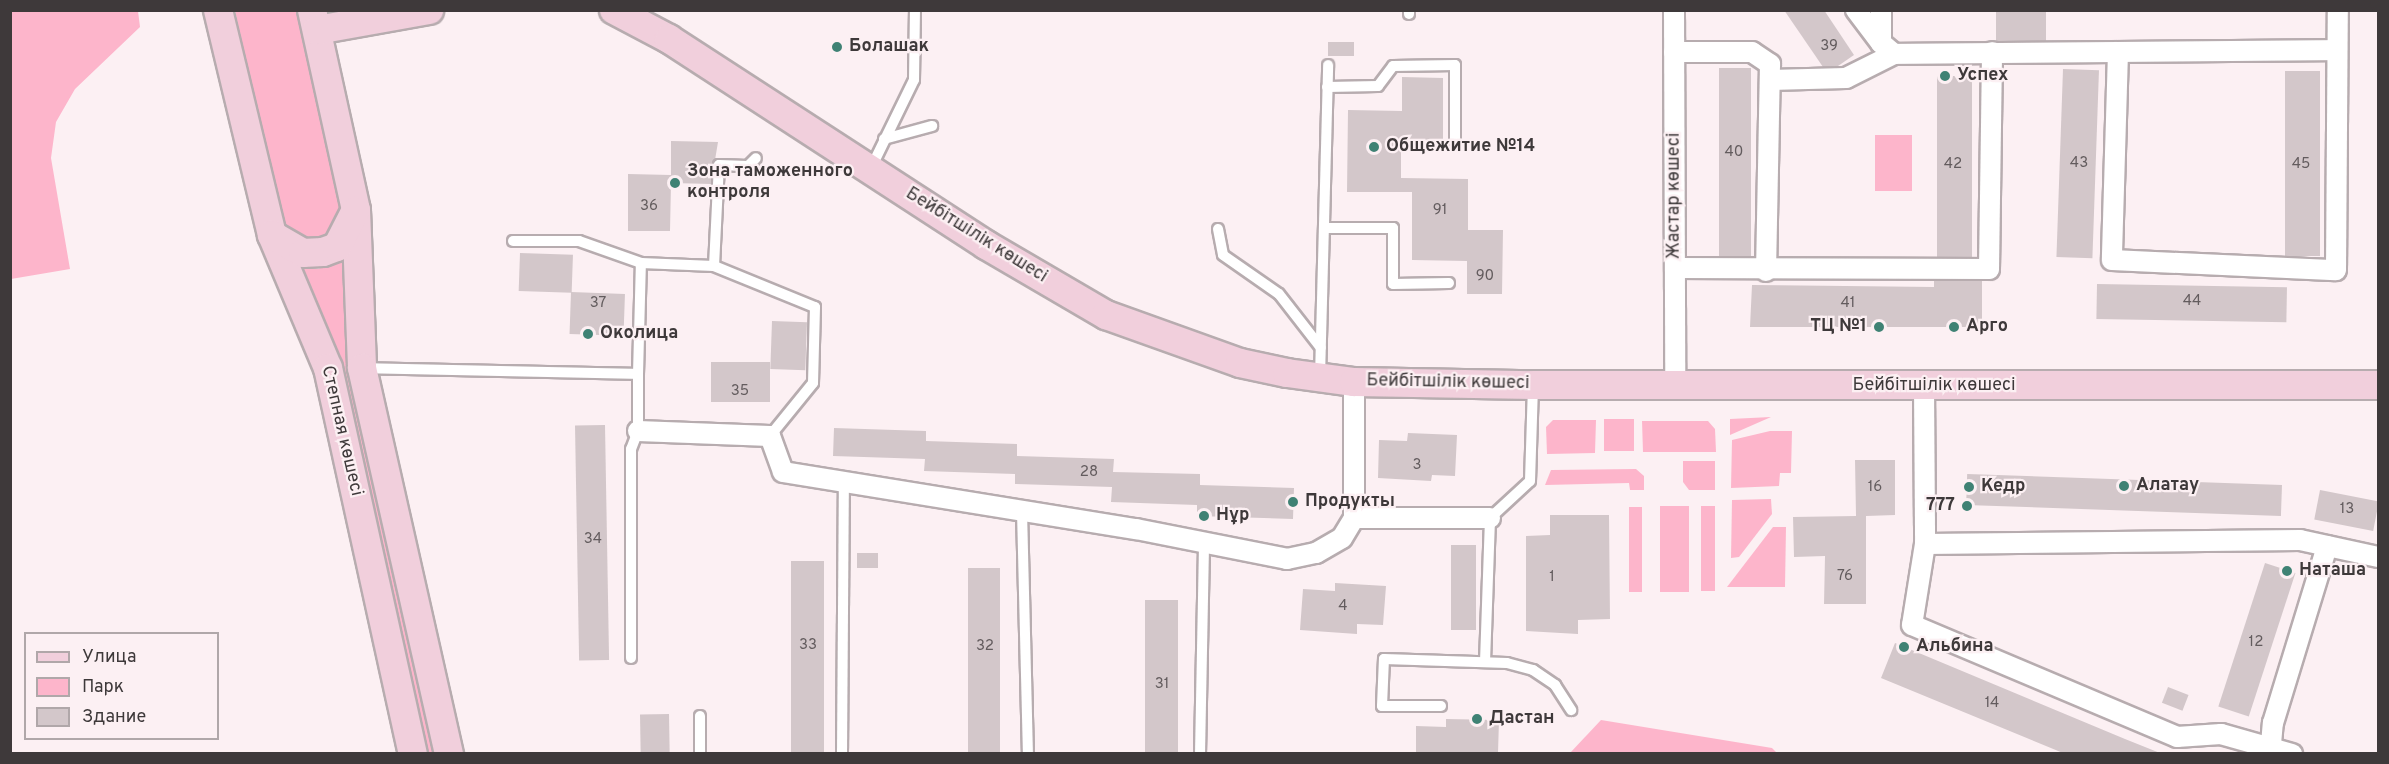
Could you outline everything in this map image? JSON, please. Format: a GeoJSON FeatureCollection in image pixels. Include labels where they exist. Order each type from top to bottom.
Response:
{"type":"FeatureCollection","features":[{"type":"Feature","properties":{"kind":"street","name":"Степная көшесі"},"geometry":{"type":"LineString","coordinates":[[218,10],[272,235],[328,368],[413,753]]}},
{"type":"Feature","properties":{"kind":"street"},"geometry":{"type":"LineString","coordinates":[[314,20],[429,10]]}},
{"type":"Feature","properties":{"kind":"street","name":"Бейбітшілік көшесі"},"geometry":{"type":"LineString","coordinates":[[614,10],[669,39],[986,245],[1106,315],[1240,363],[1354,382],[1533,385],[1675,382],[1924,386],[2379,385]]}},
{"type":"Feature","properties":{"kind":"street","name":"Жастар көшесі"},"geometry":{"type":"LineString","coordinates":[[1674,10],[1675,382]]}},
{"type":"Feature","properties":{"kind":"street"},"geometry":{"type":"LineString","coordinates":[[1856,10],[1887,49]]}},
{"type":"Feature","properties":{"kind":"street"},"geometry":{"type":"LineString","coordinates":[[1881,10],[1887,49]]}},
{"type":"Feature","properties":{"kind":"street"},"geometry":{"type":"LineString","coordinates":[[2118,52],[2112,260],[2336,270],[2338,10]]}},
{"type":"Feature","properties":{"kind":"street","name":"Степная көшесі"},"geometry":{"type":"LineString","coordinates":[[314,20],[356,210],[362,368],[449,753]]}},
{"type":"Feature","properties":{"kind":"street"},"geometry":{"type":"LineString","coordinates":[[1770,80],[1846,78],[1887,49],[1992,52],[2337,50]]}},
{"type":"Feature","properties":{"kind":"street"},"geometry":{"type":"LineString","coordinates":[[1674,52],[1752,51],[1770,64],[1766,271]]}},
{"type":"Feature","properties":{"kind":"street"},"geometry":{"type":"LineString","coordinates":[[1675,268],[1766,271],[1989,269],[1992,52]]}},
{"type":"Feature","properties":{"kind":"street"},"geometry":{"type":"LineString","coordinates":[[272,235],[303,253],[323,252],[337,247],[356,210]]}},
{"type":"Feature","properties":{"kind":"street"},"geometry":{"type":"LineString","coordinates":[[639,431],[770,436],[783,472],[1022,511],[1287,559],[1316,553],[1333,543],[1354,518],[1354,382]]}},
{"type":"Feature","properties":{"kind":"street"},"geometry":{"type":"LineString","coordinates":[[1924,386],[1925,544],[1912,626],[2177,737],[2221,734],[2271,744],[2292,753]]}},
{"type":"Feature","properties":{"kind":"street"},"geometry":{"type":"LineString","coordinates":[[1354,518],[1490,518]]}},
{"type":"Feature","properties":{"kind":"street"},"geometry":{"type":"LineString","coordinates":[[1925,544],[2300,540],[2379,557]]}},
{"type":"Feature","properties":{"kind":"street"},"geometry":{"type":"LineString","coordinates":[[2271,744],[2273,723],[2327,546]]}},
{"type":"Feature","properties":{"kind":"lane"},"geometry":{"type":"LineString","coordinates":[[871,169],[914,80],[915,10]]}},
{"type":"Feature","properties":{"kind":"lane"},"geometry":{"type":"LineString","coordinates":[[1320,378],[1328,65]]}},
{"type":"Feature","properties":{"kind":"lane"},"geometry":{"type":"LineString","coordinates":[[1328,87],[1378,86],[1393,66],[1455,65],[1455,144]]}},
{"type":"Feature","properties":{"kind":"lane"},"geometry":{"type":"LineString","coordinates":[[884,138],[932,126]]}},
{"type":"Feature","properties":{"kind":"lane"},"geometry":{"type":"LineString","coordinates":[[714,266],[719,165],[748,166],[756,158]]}},
{"type":"Feature","properties":{"kind":"lane"},"geometry":{"type":"LineString","coordinates":[[1324,228],[1393,228],[1393,284],[1449,283]]}},
{"type":"Feature","properties":{"kind":"lane"},"geometry":{"type":"LineString","coordinates":[[1218,229],[1222,255],[1278,294],[1321,348]]}},
{"type":"Feature","properties":{"kind":"lane"},"geometry":{"type":"LineString","coordinates":[[513,241],[579,241],[640,263],[714,266],[815,307],[813,383],[770,436]]}},
{"type":"Feature","properties":{"kind":"lane"},"geometry":{"type":"LineString","coordinates":[[631,658],[632,449],[639,431],[640,263]]}},
{"type":"Feature","properties":{"kind":"lane"},"geometry":{"type":"LineString","coordinates":[[362,368],[638,375]]}},
{"type":"Feature","properties":{"kind":"lane"},"geometry":{"type":"LineString","coordinates":[[1485,662],[1490,518],[1530,481],[1533,385]]}},
{"type":"Feature","properties":{"kind":"lane"},"geometry":{"type":"LineString","coordinates":[[842,753],[844,483]]}},
{"type":"Feature","properties":{"kind":"lane"},"geometry":{"type":"LineString","coordinates":[[1022,511],[1028,753]]}},
{"type":"Feature","properties":{"kind":"lane"},"geometry":{"type":"LineString","coordinates":[[1200,753],[1204,545]]}},
{"type":"Feature","properties":{"kind":"lane"},"geometry":{"type":"LineString","coordinates":[[1442,706],[1382,706],[1384,659],[1485,662],[1533,670],[1556,685],[1571,710]]}},
{"type":"Feature","properties":{"kind":"lane"},"geometry":{"type":"LineString","coordinates":[[700,716],[700,753]]}},
{"type":"Feature","properties":{"kind":"green space"},"geometry":{"type":"Polygon","coordinates":[[[11,10],[138,11],[140,27],[75,89],[56,122],[51,158],[70,269],[11,279],[11,10]]]}},
{"type":"Feature","properties":{"kind":"green space"},"geometry":{"type":"Polygon","coordinates":[[[235,11],[296,11],[340,209],[327,236],[300,239],[283,225],[235,11]]]}},
{"type":"Feature","properties":{"kind":"green space"},"geometry":{"type":"Polygon","coordinates":[[[1875,135],[1912,135],[1912,191],[1875,191],[1875,135]]]}},
{"type":"Feature","properties":{"kind":"green space"},"geometry":{"type":"Polygon","coordinates":[[[343,260],[347,356],[434,753],[426,753],[338,358],[303,268],[318,269],[343,260]]]}},
{"type":"Feature","properties":{"kind":"green space"},"geometry":{"type":"Polygon","coordinates":[[[1771,417],[1730,435],[1730,419],[1771,417]]]}},
{"type":"Feature","properties":{"kind":"green space"},"geometry":{"type":"Polygon","coordinates":[[[1604,419],[1634,419],[1634,451],[1604,451],[1604,419]]]}},
{"type":"Feature","properties":{"kind":"green space"},"geometry":{"type":"Polygon","coordinates":[[[1553,420],[1596,420],[1595,453],[1547,454],[1546,427],[1553,420]]]}},
{"type":"Feature","properties":{"kind":"green space"},"geometry":{"type":"Polygon","coordinates":[[[1642,421],[1708,421],[1715,429],[1716,452],[1643,452],[1642,421]]]}},
{"type":"Feature","properties":{"kind":"green space"},"geometry":{"type":"Polygon","coordinates":[[[1770,431],[1792,431],[1791,473],[1780,473],[1779,486],[1731,488],[1732,440],[1770,431]]]}},
{"type":"Feature","properties":{"kind":"green space"},"geometry":{"type":"Polygon","coordinates":[[[1683,461],[1715,461],[1715,490],[1689,490],[1683,482],[1683,461]]]}},
{"type":"Feature","properties":{"kind":"green space"},"geometry":{"type":"Polygon","coordinates":[[[1636,469],[1644,476],[1644,490],[1630,490],[1629,483],[1545,485],[1551,470],[1636,469]]]}},
{"type":"Feature","properties":{"kind":"green space"},"geometry":{"type":"Polygon","coordinates":[[[1771,499],[1772,514],[1739,557],[1731,558],[1732,500],[1771,499]]]}},
{"type":"Feature","properties":{"kind":"green space"},"geometry":{"type":"Polygon","coordinates":[[[1660,506],[1689,506],[1689,592],[1660,592],[1660,506]]]}},
{"type":"Feature","properties":{"kind":"green space"},"geometry":{"type":"Polygon","coordinates":[[[1701,506],[1715,506],[1715,591],[1701,591],[1701,506]]]}},
{"type":"Feature","properties":{"kind":"green space"},"geometry":{"type":"Polygon","coordinates":[[[1629,507],[1642,507],[1642,592],[1629,592],[1629,507]]]}},
{"type":"Feature","properties":{"kind":"green space"},"geometry":{"type":"Polygon","coordinates":[[[1773,527],[1786,527],[1785,587],[1727,587],[1773,527]]]}},
{"type":"Feature","properties":{"kind":"green space"},"geometry":{"type":"Polygon","coordinates":[[[1601,720],[1772,748],[1777,753],[1570,753],[1601,720]]]}},
{"type":"Feature","properties":{"kind":"building"},"geometry":{"type":"Polygon","coordinates":[[[1784,10],[1824,10],[1854,55],[1838,66],[1823,67],[1784,10]]]}},
{"type":"Feature","properties":{"kind":"building"},"geometry":{"type":"Polygon","coordinates":[[[1996,10],[2046,10],[2046,41],[1996,41],[1996,10]]]}},
{"type":"Feature","properties":{"kind":"building"},"geometry":{"type":"Polygon","coordinates":[[[1328,42],[1354,42],[1354,56],[1328,56],[1328,42]]]}},
{"type":"Feature","properties":{"kind":"building"},"geometry":{"type":"Polygon","coordinates":[[[1719,68],[1751,68],[1751,256],[1719,256],[1719,68]]]}},
{"type":"Feature","properties":{"kind":"building"},"geometry":{"type":"Polygon","coordinates":[[[2063,69],[2099,70],[2092,258],[2056,257],[2063,69]]]}},
{"type":"Feature","properties":{"kind":"building"},"geometry":{"type":"Polygon","coordinates":[[[2285,71],[2320,71],[2320,256],[2285,256],[2285,71]]]}},
{"type":"Feature","properties":{"kind":"building"},"geometry":{"type":"Polygon","coordinates":[[[1937,76],[1972,76],[1972,257],[1937,257],[1937,76]]]}},
{"type":"Feature","properties":{"kind":"building"},"geometry":{"type":"Polygon","coordinates":[[[1402,77],[1443,78],[1443,140],[1401,139],[1401,178],[1468,179],[1468,230],[1503,230],[1502,294],[1467,294],[1467,261],[1412,260],[1412,192],[1347,192],[1348,110],[1402,111],[1402,77]]]}},
{"type":"Feature","properties":{"kind":"building"},"geometry":{"type":"Polygon","coordinates":[[[671,141],[718,142],[711,184],[671,183],[670,231],[628,231],[628,174],[671,175],[671,141]]]}},
{"type":"Feature","properties":{"kind":"building"},"geometry":{"type":"Polygon","coordinates":[[[520,253],[573,255],[572,293],[519,291],[520,253]]]}},
{"type":"Feature","properties":{"kind":"building"},"geometry":{"type":"Polygon","coordinates":[[[1934,281],[1982,281],[1982,327],[1750,327],[1752,285],[1934,287],[1934,281]]]}},
{"type":"Feature","properties":{"kind":"building"},"geometry":{"type":"Polygon","coordinates":[[[2097,284],[2287,287],[2286,322],[2096,319],[2097,284]]]}},
{"type":"Feature","properties":{"kind":"building"},"geometry":{"type":"Polygon","coordinates":[[[571,292],[625,294],[624,336],[570,334],[571,292]]]}},
{"type":"Feature","properties":{"kind":"building"},"geometry":{"type":"Polygon","coordinates":[[[772,321],[807,322],[805,370],[770,369],[772,321]]]}},
{"type":"Feature","properties":{"kind":"building"},"geometry":{"type":"Polygon","coordinates":[[[711,362],[770,362],[770,402],[711,402],[711,362]]]}},
{"type":"Feature","properties":{"kind":"building"},"geometry":{"type":"Polygon","coordinates":[[[605,425],[609,660],[579,660],[575,426],[605,425]]]}},
{"type":"Feature","properties":{"kind":"building"},"geometry":{"type":"Polygon","coordinates":[[[834,428],[926,431],[926,441],[1017,444],[1017,456],[1114,459],[1113,472],[1200,474],[1200,485],[1294,488],[1293,519],[1197,516],[1197,505],[1111,502],[1112,487],[1015,484],[1015,474],[924,471],[925,459],[833,456],[834,428]]]}},
{"type":"Feature","properties":{"kind":"building"},"geometry":{"type":"Polygon","coordinates":[[[1408,433],[1457,435],[1455,476],[1432,475],[1431,481],[1378,478],[1379,440],[1407,441],[1408,433]]]}},
{"type":"Feature","properties":{"kind":"building"},"geometry":{"type":"Polygon","coordinates":[[[1855,460],[1895,460],[1895,515],[1866,516],[1866,604],[1824,604],[1825,556],[1794,557],[1793,517],[1856,516],[1855,460]]]}},
{"type":"Feature","properties":{"kind":"building"},"geometry":{"type":"Polygon","coordinates":[[[1967,474],[2282,485],[2281,516],[1966,505],[1967,474]]]}},
{"type":"Feature","properties":{"kind":"building"},"geometry":{"type":"Polygon","coordinates":[[[2320,490],[2378,501],[2373,531],[2314,519],[2320,490]]]}},
{"type":"Feature","properties":{"kind":"building"},"geometry":{"type":"Polygon","coordinates":[[[1550,515],[1609,515],[1610,619],[1578,620],[1578,634],[1526,631],[1526,536],[1550,535],[1550,515]]]}},
{"type":"Feature","properties":{"kind":"building"},"geometry":{"type":"Polygon","coordinates":[[[1451,545],[1476,545],[1476,630],[1451,630],[1451,545]]]}},
{"type":"Feature","properties":{"kind":"building"},"geometry":{"type":"Polygon","coordinates":[[[857,553],[878,553],[878,568],[857,568],[857,553]]]}},
{"type":"Feature","properties":{"kind":"building"},"geometry":{"type":"Polygon","coordinates":[[[791,561],[824,561],[824,753],[791,753],[791,561]]]}},
{"type":"Feature","properties":{"kind":"building"},"geometry":{"type":"Polygon","coordinates":[[[2265,563],[2295,573],[2249,716],[2218,707],[2265,563]]]}},
{"type":"Feature","properties":{"kind":"building"},"geometry":{"type":"Polygon","coordinates":[[[968,568],[1000,568],[1000,753],[968,753],[968,568]]]}},
{"type":"Feature","properties":{"kind":"building"},"geometry":{"type":"Polygon","coordinates":[[[1335,583],[1386,586],[1383,625],[1357,624],[1357,634],[1300,630],[1303,589],[1335,591],[1335,583]]]}},
{"type":"Feature","properties":{"kind":"building"},"geometry":{"type":"Polygon","coordinates":[[[1145,600],[1178,600],[1178,753],[1145,753],[1145,600]]]}},
{"type":"Feature","properties":{"kind":"building"},"geometry":{"type":"Polygon","coordinates":[[[1895,643],[2160,753],[2063,753],[1881,678],[1895,643]]]}},
{"type":"Feature","properties":{"kind":"building"},"geometry":{"type":"Polygon","coordinates":[[[2168,687],[2189,695],[2182,711],[2162,703],[2168,687]]]}},
{"type":"Feature","properties":{"kind":"building"},"geometry":{"type":"Polygon","coordinates":[[[669,714],[670,753],[641,754],[640,715],[669,714]]]}},
{"type":"Feature","properties":{"kind":"building"},"geometry":{"type":"Polygon","coordinates":[[[1446,719],[1499,720],[1498,753],[1416,753],[1416,726],[1446,727],[1446,719]]]}},
{"type":"Feature","properties":{"kind":"place","name":"Болашак"},"geometry":{"type":"Point","coordinates":[837,47]}},
{"type":"Feature","properties":{"kind":"place","name":"Успех"},"geometry":{"type":"Point","coordinates":[1945,76]}},
{"type":"Feature","properties":{"kind":"place","name":"Общежитие №14"},"geometry":{"type":"Point","coordinates":[1374,147]}},
{"type":"Feature","properties":{"kind":"place","name":"Зона таможенного контроля"},"geometry":{"type":"Point","coordinates":[675,183]}},
{"type":"Feature","properties":{"kind":"place","name":"ТЦ №1"},"geometry":{"type":"Point","coordinates":[1879,327]}},
{"type":"Feature","properties":{"kind":"place","name":"Арго"},"geometry":{"type":"Point","coordinates":[1954,327]}},
{"type":"Feature","properties":{"kind":"place","name":"Околица"},"geometry":{"type":"Point","coordinates":[588,334]}},
{"type":"Feature","properties":{"kind":"place","name":"Алатау"},"geometry":{"type":"Point","coordinates":[2124,486]}},
{"type":"Feature","properties":{"kind":"place","name":"Кедр"},"geometry":{"type":"Point","coordinates":[1969,487]}},
{"type":"Feature","properties":{"kind":"place","name":"Продукты"},"geometry":{"type":"Point","coordinates":[1293,502]}},
{"type":"Feature","properties":{"kind":"place","name":"777"},"geometry":{"type":"Point","coordinates":[1967,506]}},
{"type":"Feature","properties":{"kind":"place","name":"Нұр"},"geometry":{"type":"Point","coordinates":[1204,516]}},
{"type":"Feature","properties":{"kind":"place","name":"Наташа"},"geometry":{"type":"Point","coordinates":[2287,571]}},
{"type":"Feature","properties":{"kind":"place","name":"Альбина"},"geometry":{"type":"Point","coordinates":[1904,647]}},
{"type":"Feature","properties":{"kind":"place","name":"Дастан"},"geometry":{"type":"Point","coordinates":[1477,719]}}]}
